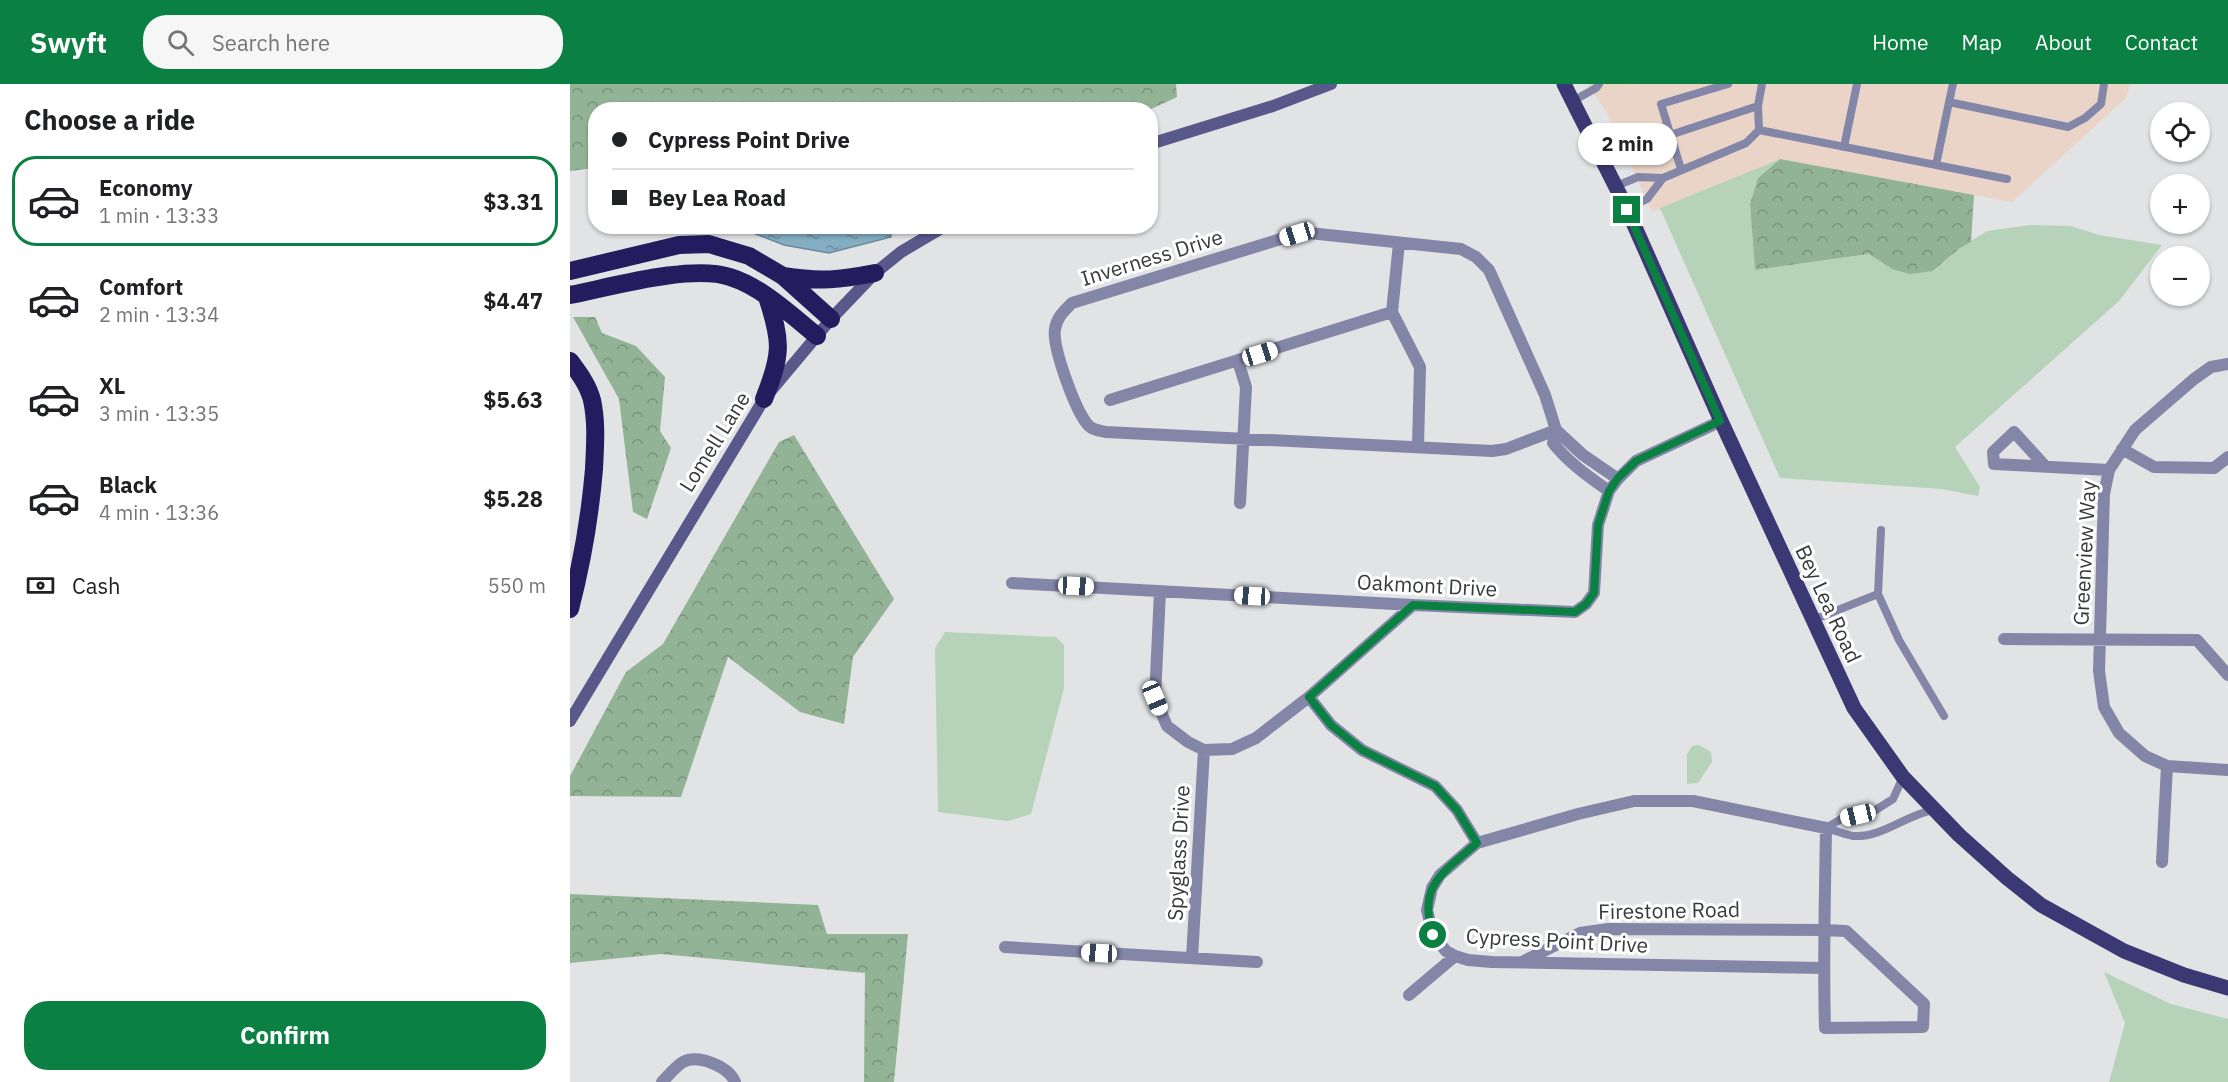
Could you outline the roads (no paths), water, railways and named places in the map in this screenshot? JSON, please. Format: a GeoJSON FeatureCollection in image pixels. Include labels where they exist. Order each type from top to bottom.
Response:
{"type":"FeatureCollection","features":[{"type":"Feature","properties":{"kind":"highway"},"geometry":{"type":"LineString","coordinates":[[570,272],[679,245],[709,244],[749,256],[783,276],[831,319]]}},
{"type":"Feature","properties":{"kind":"highway"},"geometry":{"type":"LineString","coordinates":[[570,294],[664,276],[705,273],[729,277],[766,297],[818,336]]}},
{"type":"Feature","properties":{"kind":"highway"},"geometry":{"type":"LineString","coordinates":[[783,276],[813,281],[838,280],[875,273]]}},
{"type":"Feature","properties":{"kind":"highway"},"geometry":{"type":"LineString","coordinates":[[764,399],[776,368],[778,347],[777,327],[766,297]]}},
{"type":"Feature","properties":{"kind":"highway"},"geometry":{"type":"LineString","coordinates":[[570,361],[582,376],[591,398],[596,439],[590,504],[580,569],[570,609]]}},
{"type":"Feature","properties":{"kind":"main road"},"geometry":{"type":"LineString","coordinates":[[1555,84],[1573,101]]}},
{"type":"Feature","properties":{"kind":"main road","name":"Bey Lea Road"},"geometry":{"type":"LineString","coordinates":[[1564,84],[1616,186],[1720,421],[1854,708],[1902,777],[1933,810],[2007,878],[2041,904],[2124,951],[2184,975],[2228,988]]}},
{"type":"Feature","properties":{"kind":"street"},"geometry":{"type":"LineString","coordinates":[[1158,142],[1274,106],[1331,84]]}},
{"type":"Feature","properties":{"kind":"street","name":"Inverness Drive"},"geometry":{"type":"LineString","coordinates":[[1556,430],[1506,449],[1492,451],[1106,432],[1091,428],[1080,415],[1055,347],[1054,330],[1058,316],[1072,303],[1297,234],[1309,233],[1461,249],[1476,257],[1489,270],[1545,395],[1556,430],[1553,443],[1575,467],[1609,491]]}},
{"type":"Feature","properties":{"kind":"street","name":"Lomell Lane"},"geometry":{"type":"LineString","coordinates":[[570,721],[764,399],[831,319],[875,273],[901,252],[931,234]]}},
{"type":"Feature","properties":{"kind":"street"},"geometry":{"type":"LineString","coordinates":[[1399,243],[1392,312],[1420,367],[1418,446]]}},
{"type":"Feature","properties":{"kind":"street"},"geometry":{"type":"LineString","coordinates":[[1110,400],[1392,312]]}},
{"type":"Feature","properties":{"kind":"street"},"geometry":{"type":"LineString","coordinates":[[1238,361],[1246,387],[1240,503]]}},
{"type":"Feature","properties":{"kind":"street","name":"Greenview Way"},"geometry":{"type":"LineString","coordinates":[[2228,364],[2211,367],[2194,379],[2135,430],[2109,470],[2104,494],[2099,671],[2104,708],[2119,734],[2145,756],[2167,766],[2228,770]]}},
{"type":"Feature","properties":{"kind":"street","name":"Oakmont Drive"},"geometry":{"type":"LineString","coordinates":[[1012,583],[1575,612],[1586,604],[1594,593],[1598,525],[1609,491],[1618,478],[1636,461],[1720,421]]}},
{"type":"Feature","properties":{"kind":"street","name":"Inverness Drive"},"geometry":{"type":"LineString","coordinates":[[1556,430],[1583,455],[1618,478]]}},
{"type":"Feature","properties":{"kind":"street"},"geometry":{"type":"LineString","coordinates":[[2122,449],[2154,467],[2214,468],[2228,457]]}},
{"type":"Feature","properties":{"kind":"street","name":"Greenview Way"},"geometry":{"type":"LineString","coordinates":[[2045,466],[2109,470]]}},
{"type":"Feature","properties":{"kind":"street"},"geometry":{"type":"LineString","coordinates":[[1160,591],[1155,698],[1167,726],[1188,742],[1204,750],[1232,749],[1256,738],[1309,697],[1413,605]]}},
{"type":"Feature","properties":{"kind":"street","name":"Greenview Way"},"geometry":{"type":"LineString","coordinates":[[2004,639],[2197,640],[2228,675]]}},
{"type":"Feature","properties":{"kind":"street"},"geometry":{"type":"LineString","coordinates":[[1309,697],[1331,725],[1362,750],[1435,786],[1457,810],[1477,843]]}},
{"type":"Feature","properties":{"kind":"street","name":"Spyglass Drive"},"geometry":{"type":"LineString","coordinates":[[1192,958],[1204,750]]}},
{"type":"Feature","properties":{"kind":"street"},"geometry":{"type":"LineString","coordinates":[[2162,862],[2167,766]]}},
{"type":"Feature","properties":{"kind":"street","name":"Cypress Point Drive"},"geometry":{"type":"LineString","coordinates":[[1823,968],[1468,960],[1455,956],[1440,945],[1433,935],[1426,910],[1432,888],[1440,875],[1477,843],[1578,814],[1634,801],[1693,801],[1826,828]]}},
{"type":"Feature","properties":{"kind":"street","name":"Firestone Road"},"geometry":{"type":"LineString","coordinates":[[1522,962],[1580,933],[1608,929],[1824,930],[1846,931],[1924,1004],[1923,1027],[1825,1028],[1823,968],[1824,930],[1826,828]]}},
{"type":"Feature","properties":{"kind":"street"},"geometry":{"type":"LineString","coordinates":[[1005,947],[1257,962]]}},
{"type":"Feature","properties":{"kind":"street"},"geometry":{"type":"LineString","coordinates":[[1408,995],[1455,956]]}},
{"type":"Feature","properties":{"kind":"street"},"geometry":{"type":"LineString","coordinates":[[662,1082],[683,1062],[696,1061],[711,1062],[731,1072],[735,1082]]}},
{"type":"Feature","properties":{"kind":"lane"},"geometry":{"type":"LineString","coordinates":[[1573,101],[1599,84]]}},
{"type":"Feature","properties":{"kind":"lane"},"geometry":{"type":"LineString","coordinates":[[1681,170],[1661,104],[1728,84]]}},
{"type":"Feature","properties":{"kind":"lane"},"geometry":{"type":"LineString","coordinates":[[1616,186],[1638,177],[1663,178],[1746,143],[1759,130],[1758,106],[1762,84]]}},
{"type":"Feature","properties":{"kind":"lane"},"geometry":{"type":"LineString","coordinates":[[1844,147],[1857,84]]}},
{"type":"Feature","properties":{"kind":"lane"},"geometry":{"type":"LineString","coordinates":[[1936,165],[1953,84]]}},
{"type":"Feature","properties":{"kind":"lane"},"geometry":{"type":"LineString","coordinates":[[1950,102],[2068,127],[2085,118],[2101,104],[2104,84]]}},
{"type":"Feature","properties":{"kind":"lane"},"geometry":{"type":"LineString","coordinates":[[1670,135],[1758,106]]}},
{"type":"Feature","properties":{"kind":"lane"},"geometry":{"type":"LineString","coordinates":[[1759,130],[2007,179]]}},
{"type":"Feature","properties":{"kind":"lane"},"geometry":{"type":"LineString","coordinates":[[1627,210],[1647,199],[1663,178]]}},
{"type":"Feature","properties":{"kind":"lane"},"geometry":{"type":"LineString","coordinates":[[1881,530],[1878,594],[1899,640],[1944,716]]}},
{"type":"Feature","properties":{"kind":"lane"},"geometry":{"type":"LineString","coordinates":[[1812,620],[1878,594]]}},
{"type":"Feature","properties":{"kind":"lane"},"geometry":{"type":"LineString","coordinates":[[1826,828],[1843,818],[1874,811],[1893,799],[1902,777]]}},
{"type":"Feature","properties":{"kind":"lane"},"geometry":{"type":"LineString","coordinates":[[1826,828],[1854,836],[1873,833],[1922,812],[1933,810]]}},
{"type":"Feature","properties":{"kind":"water"},"geometry":{"type":"Polygon","coordinates":[[[756,234],[891,234],[891,237],[829,253],[784,245],[756,234]]]}}]}
